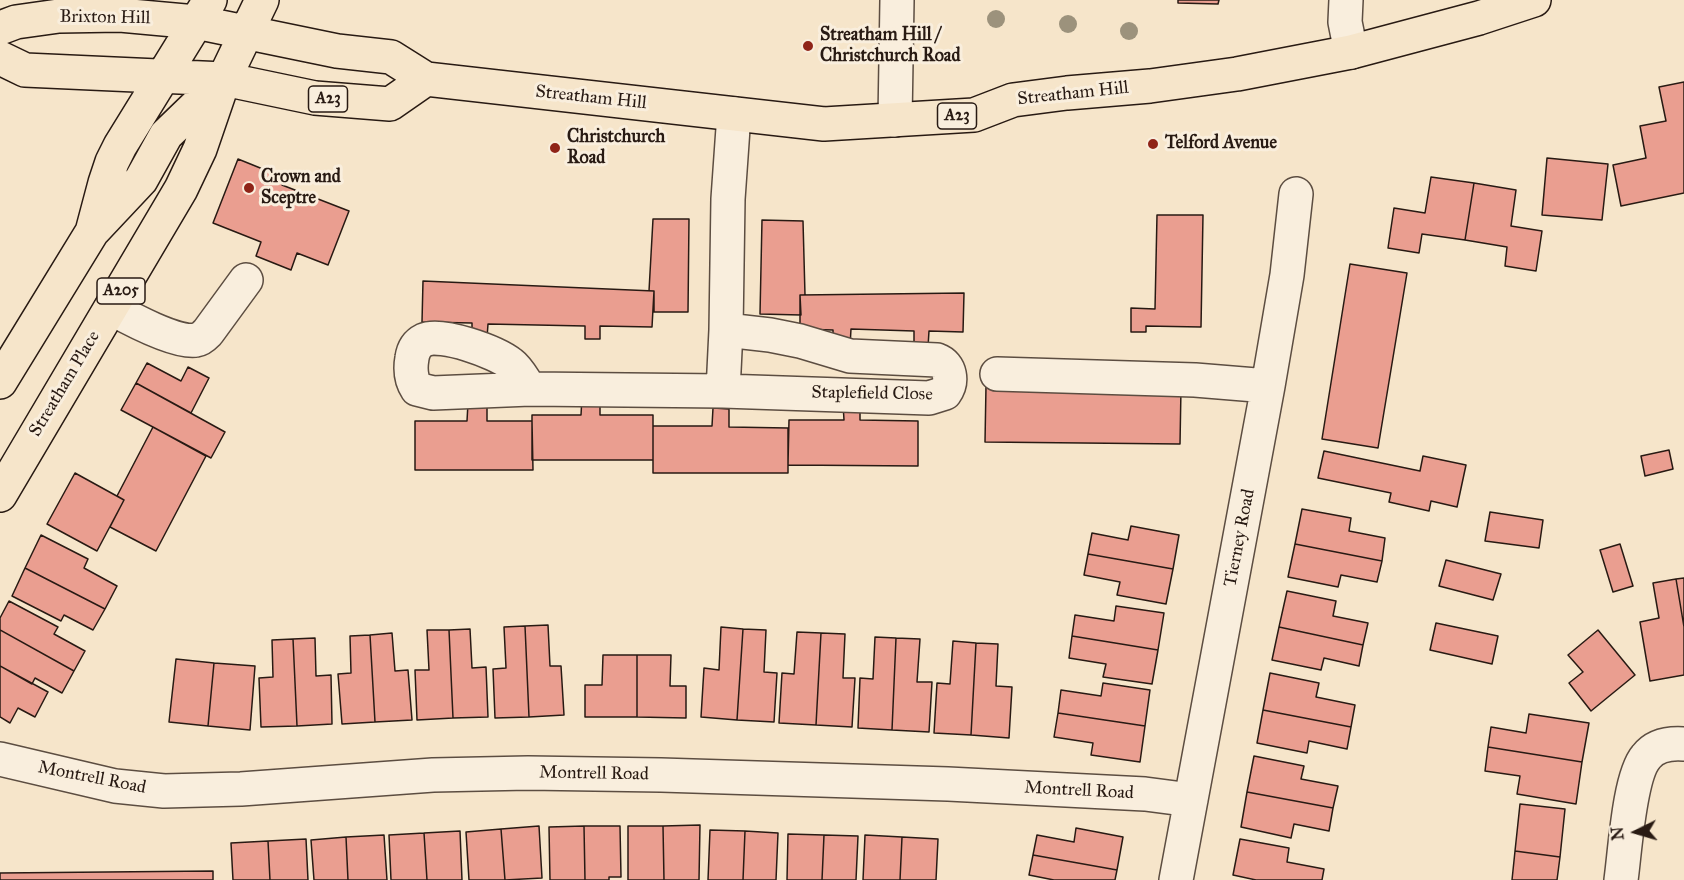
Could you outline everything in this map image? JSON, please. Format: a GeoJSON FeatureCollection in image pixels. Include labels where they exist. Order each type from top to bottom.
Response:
{"type":"FeatureCollection","features":[{"type":"Feature","properties":{"kind":"highway","name":"A205"},"geometry":{"type":"LineString","coordinates":[[224,79],[262,0]]}},
{"type":"Feature","properties":{"kind":"highway","name":"Streatham Hill"},"geometry":{"type":"LineString","coordinates":[[247,32],[337,51],[391,57],[426,79],[824,124],[974,115],[1012,100],[1150,86],[1237,74],[1351,52],[1479,18],[1534,0]]}},
{"type":"Feature","properties":{"kind":"highway","name":"Brixton Hill"},"geometry":{"type":"LineString","coordinates":[[0,28],[16,22],[59,16],[203,11],[247,32]]}},
{"type":"Feature","properties":{"kind":"highway"},"geometry":{"type":"LineString","coordinates":[[92,232],[112,162],[203,11]]}},
{"type":"Feature","properties":{"kind":"highway","name":"A23"},"geometry":{"type":"LineString","coordinates":[[0,58],[25,70],[224,79],[315,98],[390,104],[426,79]]}},
{"type":"Feature","properties":{"kind":"highway"},"geometry":{"type":"LineString","coordinates":[[0,382],[92,232],[141,180],[166,135],[224,79]]}},
{"type":"Feature","properties":{"kind":"highway","name":"Streatham Place"},"geometry":{"type":"LineString","coordinates":[[0,495],[182,189],[200,149],[224,79]]}},
{"type":"Feature","properties":{"kind":"street"},"geometry":{"type":"LineString","coordinates":[[895,120],[897,0]]}},
{"type":"Feature","properties":{"kind":"street"},"geometry":{"type":"LineString","coordinates":[[1346,0],[1345,22],[1351,52]]}},
{"type":"Feature","properties":{"kind":"street"},"geometry":{"type":"LineString","coordinates":[[723,391],[728,199],[734,114]]}},
{"type":"Feature","properties":{"kind":"street","name":"Tierney Road"},"geometry":{"type":"LineString","coordinates":[[1176,880],[1268,386],[1287,275],[1296,194]]}},
{"type":"Feature","properties":{"kind":"street"},"geometry":{"type":"LineString","coordinates":[[111,308],[164,333],[195,340],[202,338],[208,332],[246,280]]}},
{"type":"Feature","properties":{"kind":"street","name":"Staplefield Close"},"geometry":{"type":"LineString","coordinates":[[530,389],[723,391],[929,398],[945,393],[948,389],[950,375],[947,367],[937,360],[850,356],[800,341],[726,330]]}},
{"type":"Feature","properties":{"kind":"street"},"geometry":{"type":"LineString","coordinates":[[997,374],[1195,380],[1268,386]]}},
{"type":"Feature","properties":{"kind":"street"},"geometry":{"type":"LineString","coordinates":[[1621,880],[1638,773],[1646,757],[1659,746],[1684,744]]}},
{"type":"Feature","properties":{"kind":"street","name":"Montrell Road"},"geometry":{"type":"LineString","coordinates":[[0,759],[115,786],[164,791],[241,789],[433,775],[528,773],[948,784],[1134,794],[1191,800]]}},
{"type":"Feature","properties":{"kind":"building"},"geometry":{"type":"Polygon","coordinates":[[[1178,0],[1219,0],[1218,4],[1178,3],[1178,0]]]}},
{"type":"Feature","properties":{"kind":"building"},"geometry":{"type":"Polygon","coordinates":[[[1684,82],[1684,193],[1621,206],[1613,165],[1646,158],[1640,126],[1666,121],[1659,87],[1684,82]]]}},
{"type":"Feature","properties":{"kind":"building"},"geometry":{"type":"Polygon","coordinates":[[[1547,158],[1608,164],[1602,220],[1542,215],[1547,158]]]}},
{"type":"Feature","properties":{"kind":"building"},"geometry":{"type":"Polygon","coordinates":[[[238,159],[285,178],[282,185],[349,211],[328,265],[297,253],[291,270],[256,256],[261,242],[213,223],[238,159]]]}},
{"type":"Feature","properties":{"kind":"building"},"geometry":{"type":"Polygon","coordinates":[[[1431,177],[1474,183],[1465,240],[1422,234],[1419,253],[1388,248],[1394,208],[1425,213],[1431,177]]]}},
{"type":"Feature","properties":{"kind":"building"},"geometry":{"type":"Polygon","coordinates":[[[1474,183],[1516,190],[1511,226],[1542,231],[1536,271],[1505,266],[1507,247],[1465,240],[1474,183]]]}},
{"type":"Feature","properties":{"kind":"building"},"geometry":{"type":"Polygon","coordinates":[[[1157,215],[1203,215],[1201,327],[1146,326],[1146,332],[1131,332],[1131,308],[1155,309],[1157,215]]]}},
{"type":"Feature","properties":{"kind":"building"},"geometry":{"type":"Polygon","coordinates":[[[653,219],[689,219],[688,312],[654,312],[654,291],[649,291],[653,219]]]}},
{"type":"Feature","properties":{"kind":"building"},"geometry":{"type":"Polygon","coordinates":[[[762,220],[803,221],[805,295],[800,295],[801,315],[760,314],[762,220]]]}},
{"type":"Feature","properties":{"kind":"building"},"geometry":{"type":"Polygon","coordinates":[[[1350,264],[1407,273],[1378,448],[1322,439],[1350,264]]]}},
{"type":"Feature","properties":{"kind":"building"},"geometry":{"type":"Polygon","coordinates":[[[423,281],[654,291],[652,327],[600,326],[600,339],[585,339],[585,326],[488,324],[487,338],[472,338],[472,323],[422,322],[423,281]]]}},
{"type":"Feature","properties":{"kind":"building"},"geometry":{"type":"Polygon","coordinates":[[[964,293],[963,332],[929,331],[928,347],[914,347],[914,331],[851,329],[850,346],[833,346],[833,330],[800,329],[800,295],[964,293]]]}},
{"type":"Feature","properties":{"kind":"building"},"geometry":{"type":"Polygon","coordinates":[[[147,363],[181,381],[188,367],[209,378],[191,413],[136,383],[147,363]]]}},
{"type":"Feature","properties":{"kind":"building"},"geometry":{"type":"Polygon","coordinates":[[[136,383],[225,432],[211,458],[121,410],[136,383]]]}},
{"type":"Feature","properties":{"kind":"building"},"geometry":{"type":"Polygon","coordinates":[[[986,386],[1181,388],[1180,444],[985,442],[986,386]]]}},
{"type":"Feature","properties":{"kind":"building"},"geometry":{"type":"Polygon","coordinates":[[[582,397],[600,397],[600,415],[653,415],[653,460],[532,460],[532,415],[581,415],[582,397]]]}},
{"type":"Feature","properties":{"kind":"building"},"geometry":{"type":"Polygon","coordinates":[[[468,403],[487,403],[487,421],[532,421],[533,470],[415,470],[415,421],[467,421],[468,403]]]}},
{"type":"Feature","properties":{"kind":"building"},"geometry":{"type":"Polygon","coordinates":[[[843,404],[860,404],[860,420],[918,421],[918,466],[788,465],[789,420],[844,420],[843,404]]]}},
{"type":"Feature","properties":{"kind":"building"},"geometry":{"type":"Polygon","coordinates":[[[713,408],[729,409],[729,427],[788,428],[788,473],[653,473],[653,426],[712,426],[713,408]]]}},
{"type":"Feature","properties":{"kind":"building"},"geometry":{"type":"Polygon","coordinates":[[[153,427],[206,456],[156,551],[110,527],[124,500],[117,496],[153,427]]]}},
{"type":"Feature","properties":{"kind":"building"},"geometry":{"type":"Polygon","coordinates":[[[1669,450],[1673,469],[1645,476],[1641,456],[1669,450]]]}},
{"type":"Feature","properties":{"kind":"building"},"geometry":{"type":"Polygon","coordinates":[[[1324,451],[1420,471],[1423,456],[1466,465],[1457,507],[1431,501],[1429,511],[1389,502],[1391,493],[1318,478],[1324,451]]]}},
{"type":"Feature","properties":{"kind":"building"},"geometry":{"type":"Polygon","coordinates":[[[75,473],[124,500],[97,551],[47,524],[75,473]]]}},
{"type":"Feature","properties":{"kind":"building"},"geometry":{"type":"Polygon","coordinates":[[[1302,509],[1351,518],[1349,531],[1385,538],[1382,561],[1295,544],[1302,509]]]}},
{"type":"Feature","properties":{"kind":"building"},"geometry":{"type":"Polygon","coordinates":[[[1490,512],[1543,520],[1539,548],[1485,541],[1490,512]]]}},
{"type":"Feature","properties":{"kind":"building"},"geometry":{"type":"Polygon","coordinates":[[[1131,526],[1179,535],[1173,569],[1088,554],[1092,533],[1128,540],[1131,526]]]}},
{"type":"Feature","properties":{"kind":"building"},"geometry":{"type":"Polygon","coordinates":[[[41,535],[88,559],[84,568],[117,586],[105,609],[25,568],[41,535]]]}},
{"type":"Feature","properties":{"kind":"building"},"geometry":{"type":"Polygon","coordinates":[[[1295,544],[1382,561],[1377,582],[1341,575],[1338,587],[1288,577],[1295,544]]]}},
{"type":"Feature","properties":{"kind":"building"},"geometry":{"type":"Polygon","coordinates":[[[1620,544],[1633,586],[1613,592],[1600,550],[1620,544]]]}},
{"type":"Feature","properties":{"kind":"building"},"geometry":{"type":"Polygon","coordinates":[[[1088,554],[1173,569],[1166,604],[1117,595],[1120,582],[1084,575],[1088,554]]]}},
{"type":"Feature","properties":{"kind":"building"},"geometry":{"type":"Polygon","coordinates":[[[1446,560],[1501,574],[1493,600],[1439,586],[1446,560]]]}},
{"type":"Feature","properties":{"kind":"building"},"geometry":{"type":"Polygon","coordinates":[[[25,568],[105,609],[93,630],[64,615],[61,621],[12,596],[25,568]]]}},
{"type":"Feature","properties":{"kind":"building"},"geometry":{"type":"Polygon","coordinates":[[[1684,578],[1684,627],[1676,579],[1684,578]]]}},
{"type":"Feature","properties":{"kind":"building"},"geometry":{"type":"Polygon","coordinates":[[[1676,579],[1684,627],[1684,675],[1650,681],[1640,622],[1659,618],[1653,583],[1676,579]]]}},
{"type":"Feature","properties":{"kind":"building"},"geometry":{"type":"Polygon","coordinates":[[[1287,591],[1336,601],[1333,616],[1368,623],[1363,645],[1279,627],[1287,591]]]}},
{"type":"Feature","properties":{"kind":"building"},"geometry":{"type":"Polygon","coordinates":[[[9,601],[58,627],[54,634],[85,651],[74,671],[0,630],[0,618],[9,601]]]}},
{"type":"Feature","properties":{"kind":"building"},"geometry":{"type":"Polygon","coordinates":[[[1116,606],[1164,613],[1158,650],[1072,636],[1075,615],[1114,621],[1116,606]]]}},
{"type":"Feature","properties":{"kind":"building"},"geometry":{"type":"Polygon","coordinates":[[[1436,623],[1498,636],[1492,664],[1430,650],[1436,623]]]}},
{"type":"Feature","properties":{"kind":"building"},"geometry":{"type":"Polygon","coordinates":[[[548,625],[550,666],[561,666],[564,715],[529,717],[525,626],[548,625]]]}},
{"type":"Feature","properties":{"kind":"building"},"geometry":{"type":"Polygon","coordinates":[[[525,626],[529,717],[495,718],[493,669],[506,668],[504,627],[525,626]]]}},
{"type":"Feature","properties":{"kind":"building"},"geometry":{"type":"Polygon","coordinates":[[[721,627],[743,629],[737,720],[701,717],[704,668],[719,670],[721,627]]]}},
{"type":"Feature","properties":{"kind":"building"},"geometry":{"type":"Polygon","coordinates":[[[1279,627],[1363,645],[1359,666],[1324,658],[1321,670],[1272,660],[1279,627]]]}},
{"type":"Feature","properties":{"kind":"building"},"geometry":{"type":"Polygon","coordinates":[[[470,629],[472,668],[486,667],[488,717],[453,718],[449,630],[470,629]]]}},
{"type":"Feature","properties":{"kind":"building"},"geometry":{"type":"Polygon","coordinates":[[[743,629],[766,630],[764,672],[777,673],[774,722],[737,720],[743,629]]]}},
{"type":"Feature","properties":{"kind":"building"},"geometry":{"type":"Polygon","coordinates":[[[0,630],[74,671],[62,693],[35,678],[32,684],[0,666],[0,630]]]}},
{"type":"Feature","properties":{"kind":"building"},"geometry":{"type":"Polygon","coordinates":[[[427,630],[449,630],[453,718],[417,720],[415,670],[429,670],[427,630]]]}},
{"type":"Feature","properties":{"kind":"building"},"geometry":{"type":"Polygon","coordinates":[[[1598,630],[1635,675],[1591,711],[1569,683],[1583,672],[1568,655],[1598,630]]]}},
{"type":"Feature","properties":{"kind":"building"},"geometry":{"type":"Polygon","coordinates":[[[797,632],[821,633],[816,725],[779,723],[782,673],[794,674],[797,632]]]}},
{"type":"Feature","properties":{"kind":"building"},"geometry":{"type":"Polygon","coordinates":[[[392,633],[395,671],[408,670],[412,720],[375,722],[370,635],[392,633]]]}},
{"type":"Feature","properties":{"kind":"building"},"geometry":{"type":"Polygon","coordinates":[[[821,633],[845,634],[843,678],[855,678],[852,727],[816,725],[821,633]]]}},
{"type":"Feature","properties":{"kind":"building"},"geometry":{"type":"Polygon","coordinates":[[[370,635],[375,722],[342,724],[338,674],[351,673],[350,636],[370,635]]]}},
{"type":"Feature","properties":{"kind":"building"},"geometry":{"type":"Polygon","coordinates":[[[1072,636],[1158,650],[1152,684],[1103,677],[1106,664],[1069,658],[1072,636]]]}},
{"type":"Feature","properties":{"kind":"building"},"geometry":{"type":"Polygon","coordinates":[[[875,637],[896,638],[892,730],[858,728],[860,678],[873,679],[875,637]]]}},
{"type":"Feature","properties":{"kind":"building"},"geometry":{"type":"Polygon","coordinates":[[[315,638],[316,676],[331,675],[332,724],[297,726],[293,639],[315,638]]]}},
{"type":"Feature","properties":{"kind":"building"},"geometry":{"type":"Polygon","coordinates":[[[896,638],[920,639],[917,682],[932,682],[929,732],[892,730],[896,638]]]}},
{"type":"Feature","properties":{"kind":"building"},"geometry":{"type":"Polygon","coordinates":[[[293,639],[297,726],[261,727],[259,678],[273,677],[272,640],[293,639]]]}},
{"type":"Feature","properties":{"kind":"building"},"geometry":{"type":"Polygon","coordinates":[[[953,641],[976,643],[971,735],[934,733],[937,683],[950,684],[953,641]]]}},
{"type":"Feature","properties":{"kind":"building"},"geometry":{"type":"Polygon","coordinates":[[[976,643],[998,644],[996,686],[1012,687],[1009,738],[971,735],[976,643]]]}},
{"type":"Feature","properties":{"kind":"building"},"geometry":{"type":"Polygon","coordinates":[[[603,655],[637,655],[637,717],[585,717],[585,685],[602,685],[603,655]]]}},
{"type":"Feature","properties":{"kind":"building"},"geometry":{"type":"Polygon","coordinates":[[[637,655],[671,655],[670,686],[686,686],[686,718],[637,717],[637,655]]]}},
{"type":"Feature","properties":{"kind":"building"},"geometry":{"type":"Polygon","coordinates":[[[176,659],[214,663],[208,726],[169,722],[176,659]]]}},
{"type":"Feature","properties":{"kind":"building"},"geometry":{"type":"Polygon","coordinates":[[[214,663],[255,666],[250,730],[208,726],[214,663]]]}},
{"type":"Feature","properties":{"kind":"building"},"geometry":{"type":"Polygon","coordinates":[[[0,666],[48,692],[35,717],[18,708],[10,723],[0,717],[0,666]]]}},
{"type":"Feature","properties":{"kind":"building"},"geometry":{"type":"Polygon","coordinates":[[[1270,673],[1319,683],[1316,697],[1355,705],[1351,727],[1263,710],[1270,673]]]}},
{"type":"Feature","properties":{"kind":"building"},"geometry":{"type":"Polygon","coordinates":[[[1103,683],[1150,690],[1145,726],[1058,713],[1061,690],[1101,696],[1103,683]]]}},
{"type":"Feature","properties":{"kind":"building"},"geometry":{"type":"Polygon","coordinates":[[[1263,710],[1351,727],[1347,749],[1309,741],[1307,753],[1257,743],[1263,710]]]}},
{"type":"Feature","properties":{"kind":"building"},"geometry":{"type":"Polygon","coordinates":[[[1058,713],[1145,726],[1140,762],[1091,755],[1093,743],[1054,737],[1058,713]]]}},
{"type":"Feature","properties":{"kind":"building"},"geometry":{"type":"Polygon","coordinates":[[[1529,714],[1589,723],[1582,762],[1488,747],[1491,727],[1526,733],[1529,714]]]}},
{"type":"Feature","properties":{"kind":"building"},"geometry":{"type":"Polygon","coordinates":[[[1488,747],[1582,762],[1576,804],[1517,794],[1520,776],[1485,771],[1488,747]]]}},
{"type":"Feature","properties":{"kind":"building"},"geometry":{"type":"Polygon","coordinates":[[[1254,756],[1304,766],[1301,779],[1338,786],[1333,808],[1247,792],[1254,756]]]}},
{"type":"Feature","properties":{"kind":"building"},"geometry":{"type":"Polygon","coordinates":[[[1247,792],[1333,808],[1329,831],[1294,824],[1291,838],[1241,827],[1247,792]]]}},
{"type":"Feature","properties":{"kind":"building"},"geometry":{"type":"Polygon","coordinates":[[[1520,804],[1565,809],[1560,857],[1515,851],[1520,804]]]}},
{"type":"Feature","properties":{"kind":"building"},"geometry":{"type":"Polygon","coordinates":[[[700,825],[699,880],[664,880],[663,826],[700,825]]]}},
{"type":"Feature","properties":{"kind":"building"},"geometry":{"type":"Polygon","coordinates":[[[539,826],[542,878],[505,880],[501,829],[539,826]]]}},
{"type":"Feature","properties":{"kind":"building"},"geometry":{"type":"Polygon","coordinates":[[[584,826],[620,826],[621,877],[609,877],[609,880],[585,880],[584,826]]]}},
{"type":"Feature","properties":{"kind":"building"},"geometry":{"type":"Polygon","coordinates":[[[584,826],[585,880],[550,880],[549,827],[584,826]]]}},
{"type":"Feature","properties":{"kind":"building"},"geometry":{"type":"Polygon","coordinates":[[[628,826],[663,826],[664,880],[628,880],[628,826]]]}},
{"type":"Feature","properties":{"kind":"building"},"geometry":{"type":"Polygon","coordinates":[[[1076,828],[1123,837],[1117,870],[1033,855],[1037,835],[1074,842],[1076,828]]]}},
{"type":"Feature","properties":{"kind":"building"},"geometry":{"type":"Polygon","coordinates":[[[501,829],[505,880],[469,880],[466,832],[501,829]]]}},
{"type":"Feature","properties":{"kind":"building"},"geometry":{"type":"Polygon","coordinates":[[[710,830],[745,831],[743,880],[708,880],[710,830]]]}},
{"type":"Feature","properties":{"kind":"building"},"geometry":{"type":"Polygon","coordinates":[[[460,831],[462,880],[427,880],[424,833],[460,831]]]}},
{"type":"Feature","properties":{"kind":"building"},"geometry":{"type":"Polygon","coordinates":[[[745,831],[778,833],[776,880],[743,880],[745,831]]]}},
{"type":"Feature","properties":{"kind":"building"},"geometry":{"type":"Polygon","coordinates":[[[424,833],[427,880],[391,880],[389,835],[424,833]]]}},
{"type":"Feature","properties":{"kind":"building"},"geometry":{"type":"Polygon","coordinates":[[[788,834],[824,835],[822,880],[787,880],[788,834]]]}},
{"type":"Feature","properties":{"kind":"building"},"geometry":{"type":"Polygon","coordinates":[[[384,835],[387,880],[348,880],[346,837],[384,835]]]}},
{"type":"Feature","properties":{"kind":"building"},"geometry":{"type":"Polygon","coordinates":[[[824,835],[858,836],[856,880],[822,880],[824,835]]]}},
{"type":"Feature","properties":{"kind":"building"},"geometry":{"type":"Polygon","coordinates":[[[865,835],[902,837],[900,880],[863,880],[865,835]]]}},
{"type":"Feature","properties":{"kind":"building"},"geometry":{"type":"Polygon","coordinates":[[[346,837],[348,880],[314,880],[311,840],[346,837]]]}},
{"type":"Feature","properties":{"kind":"building"},"geometry":{"type":"Polygon","coordinates":[[[902,837],[938,839],[936,880],[900,880],[902,837]]]}},
{"type":"Feature","properties":{"kind":"building"},"geometry":{"type":"Polygon","coordinates":[[[306,839],[308,880],[270,880],[268,841],[306,839]]]}},
{"type":"Feature","properties":{"kind":"building"},"geometry":{"type":"Polygon","coordinates":[[[1240,839],[1289,848],[1287,862],[1324,869],[1322,880],[1256,880],[1233,875],[1240,839]]]}},
{"type":"Feature","properties":{"kind":"building"},"geometry":{"type":"Polygon","coordinates":[[[268,841],[270,880],[233,880],[231,843],[268,841]]]}},
{"type":"Feature","properties":{"kind":"building"},"geometry":{"type":"Polygon","coordinates":[[[1515,851],[1560,857],[1557,880],[1512,880],[1515,851]]]}},
{"type":"Feature","properties":{"kind":"building"},"geometry":{"type":"Polygon","coordinates":[[[1033,855],[1117,870],[1115,880],[1054,880],[1029,875],[1033,855]]]}},
{"type":"Feature","properties":{"kind":"building"},"geometry":{"type":"Polygon","coordinates":[[[213,871],[213,880],[0,880],[0,873],[213,871]]]}},
{"type":"Feature","properties":{"kind":"place","name":"Streatham Hill / Christchurch Road"},"geometry":{"type":"Point","coordinates":[808,46]}},
{"type":"Feature","properties":{"kind":"place","name":"Telford Avenue"},"geometry":{"type":"Point","coordinates":[1153,144]}},
{"type":"Feature","properties":{"kind":"place","name":"Christchurch Road"},"geometry":{"type":"Point","coordinates":[555,148]}},
{"type":"Feature","properties":{"kind":"place","name":"Crown and Sceptre"},"geometry":{"type":"Point","coordinates":[249,188]}}]}
